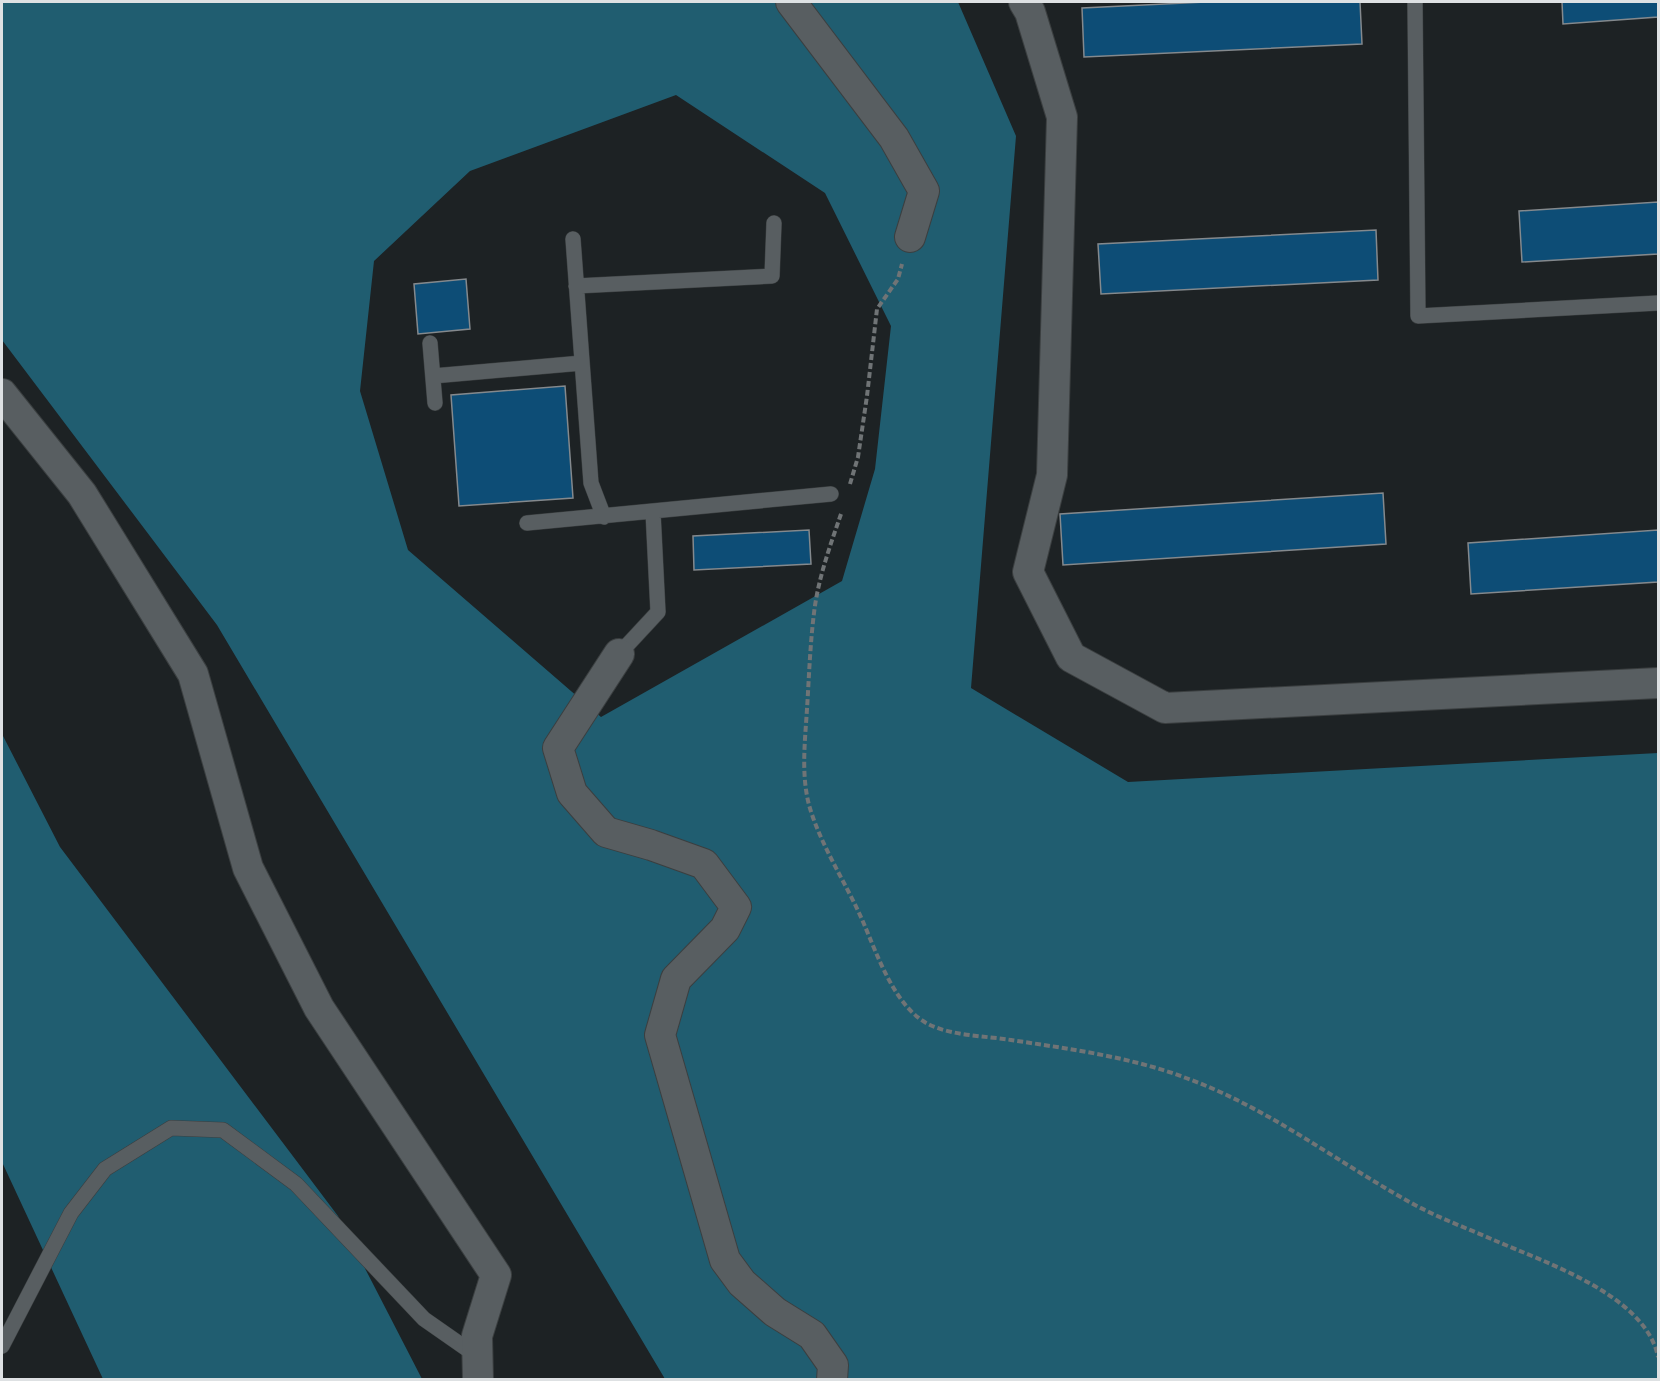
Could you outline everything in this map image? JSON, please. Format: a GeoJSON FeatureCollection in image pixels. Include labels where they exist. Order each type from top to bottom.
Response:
{"type":"FeatureCollection","features":[{"type":"Feature","properties":{"kind":"street"},"geometry":{"type":"LineString","coordinates":[[791,2],[894,138],[924,191],[910,237]]}},
{"type":"Feature","properties":{"kind":"street"},"geometry":{"type":"LineString","coordinates":[[1024,2],[1030,12],[1062,117],[1052,475],[1028,572],[1071,657],[1165,708],[1659,683]]}},
{"type":"Feature","properties":{"kind":"street"},"geometry":{"type":"LineString","coordinates":[[2,394],[82,494],[193,674],[248,868],[319,1008],[496,1275],[477,1336],[478,1368]]}},
{"type":"Feature","properties":{"kind":"street"},"geometry":{"type":"LineString","coordinates":[[619,654],[558,748],[572,793],[606,832],[704,864],[736,907],[725,929],[676,980],[660,1035],[725,1260],[742,1283],[776,1312],[812,1335],[833,1365],[832,1380]]}},
{"type":"Feature","properties":{"kind":"lane"},"geometry":{"type":"LineString","coordinates":[[1415,2],[1418,316],[1659,303]]}},
{"type":"Feature","properties":{"kind":"lane"},"geometry":{"type":"LineString","coordinates":[[576,286],[772,276],[774,223]]}},
{"type":"Feature","properties":{"kind":"lane"},"geometry":{"type":"LineString","coordinates":[[573,239],[591,483],[604,517]]}},
{"type":"Feature","properties":{"kind":"lane"},"geometry":{"type":"LineString","coordinates":[[430,343],[435,403]]}},
{"type":"Feature","properties":{"kind":"lane"},"geometry":{"type":"LineString","coordinates":[[432,376],[582,363]]}},
{"type":"Feature","properties":{"kind":"lane"},"geometry":{"type":"LineString","coordinates":[[526,523],[831,494]]}},
{"type":"Feature","properties":{"kind":"lane"},"geometry":{"type":"LineString","coordinates":[[619,654],[658,612],[653,512]]}},
{"type":"Feature","properties":{"kind":"lane"},"geometry":{"type":"LineString","coordinates":[[2,1346],[71,1213],[105,1169],[171,1128],[223,1130],[296,1184],[424,1319],[478,1368]]}},
{"type":"Feature","properties":{"kind":"path"},"geometry":{"type":"LineString","coordinates":[[848,490],[858,457],[877,309],[898,279],[910,237]]}},
{"type":"Feature","properties":{"kind":"path"},"geometry":{"type":"LineString","coordinates":[[841,511],[821,576],[814,613],[804,755],[805,786],[815,822],[880,962],[899,996],[916,1017],[933,1027],[1057,1047],[1153,1067],[1218,1091],[1287,1127],[1414,1204],[1587,1282],[1618,1301],[1637,1318],[1649,1333],[1659,1357]]}},
{"type":"Feature","properties":{"kind":"shaded area"},"geometry":{"type":"Polygon","coordinates":[[[2,2],[958,2],[1016,136],[971,688],[1128,782],[1658,753],[1658,1379],[665,1379],[217,625],[2,340],[2,2]],[[676,95],[470,171],[374,261],[360,391],[408,550],[601,717],[842,581],[875,469],[891,326],[825,193],[676,95]]]}},
{"type":"Feature","properties":{"kind":"shaded area"},"geometry":{"type":"Polygon","coordinates":[[[2,734],[60,847],[338,1216],[422,1379],[103,1379],[2,1162],[2,734]]]}},
{"type":"Feature","properties":{"kind":"building"},"geometry":{"type":"Polygon","coordinates":[[[1206,2],[1360,2],[1362,44],[1084,57],[1082,8],[1206,2]]]}},
{"type":"Feature","properties":{"kind":"building"},"geometry":{"type":"Polygon","coordinates":[[[1562,2],[1658,2],[1658,17],[1563,24],[1562,2]]]}},
{"type":"Feature","properties":{"kind":"building"},"geometry":{"type":"Polygon","coordinates":[[[1658,202],[1658,254],[1522,262],[1519,211],[1658,202]]]}},
{"type":"Feature","properties":{"kind":"building"},"geometry":{"type":"Polygon","coordinates":[[[1376,230],[1378,280],[1101,294],[1098,244],[1376,230]]]}},
{"type":"Feature","properties":{"kind":"building"},"geometry":{"type":"Polygon","coordinates":[[[466,279],[470,329],[418,334],[414,284],[466,279]]]}},
{"type":"Feature","properties":{"kind":"building"},"geometry":{"type":"Polygon","coordinates":[[[565,386],[573,498],[459,506],[451,395],[565,386]]]}},
{"type":"Feature","properties":{"kind":"building"},"geometry":{"type":"Polygon","coordinates":[[[1383,493],[1386,544],[1063,565],[1060,514],[1383,493]]]}},
{"type":"Feature","properties":{"kind":"building"},"geometry":{"type":"Polygon","coordinates":[[[809,530],[811,564],[694,570],[693,536],[809,530]]]}},
{"type":"Feature","properties":{"kind":"building"},"geometry":{"type":"Polygon","coordinates":[[[1658,530],[1658,582],[1471,594],[1468,543],[1658,530]]]}}]}
